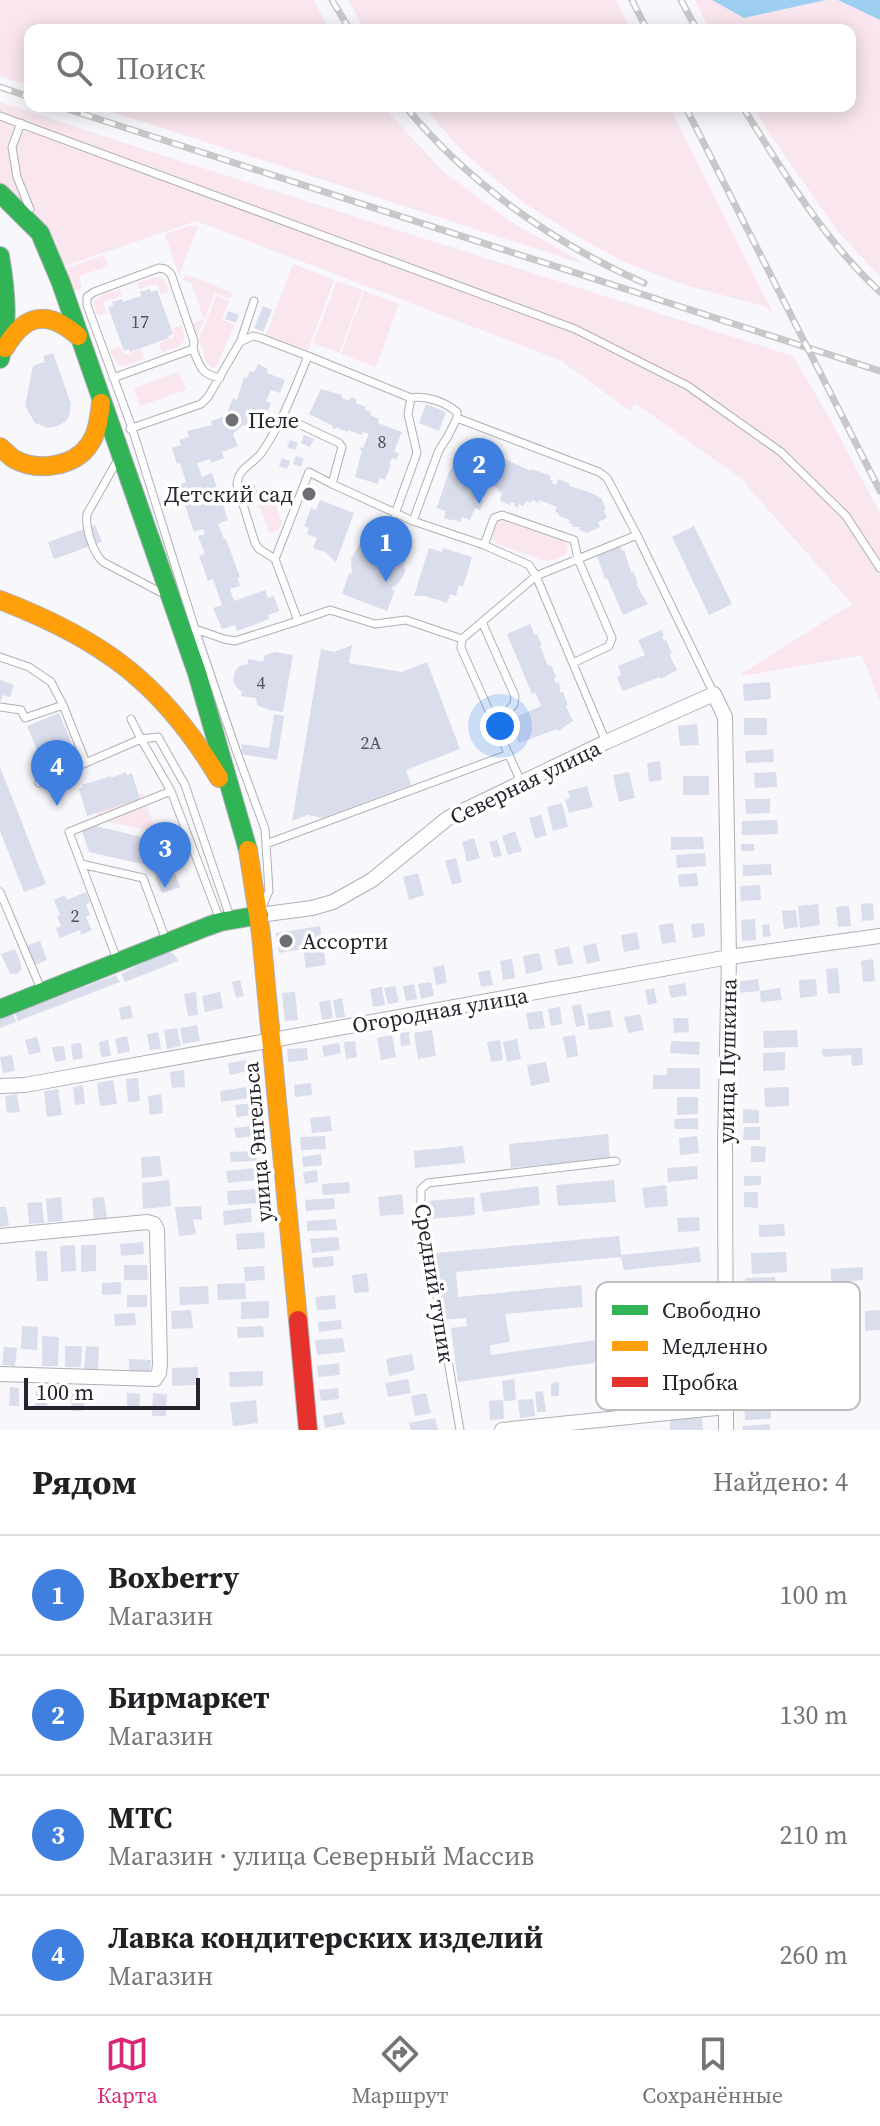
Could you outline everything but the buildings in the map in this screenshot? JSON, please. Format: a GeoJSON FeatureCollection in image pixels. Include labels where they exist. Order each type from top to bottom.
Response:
{"type":"FeatureCollection","features":[{"type":"Feature","properties":{"kind":"main road"},"geometry":{"type":"LineString","coordinates":[[0,193],[40,233],[61,283],[257,847]]}},
{"type":"Feature","properties":{"kind":"main road"},"geometry":{"type":"LineString","coordinates":[[0,256],[7,308],[1,357]]}},
{"type":"Feature","properties":{"kind":"main road"},"geometry":{"type":"LineString","coordinates":[[1,357],[16,329],[33,319],[60,321],[78,336]]}},
{"type":"Feature","properties":{"kind":"main road"},"geometry":{"type":"LineString","coordinates":[[0,447],[12,458],[29,465],[49,466],[68,461],[85,450],[96,433],[101,400]]}},
{"type":"Feature","properties":{"kind":"main road"},"geometry":{"type":"LineString","coordinates":[[0,600],[72,630],[116,658],[155,690],[190,729],[257,847]]}},
{"type":"Feature","properties":{"kind":"main road","name":"улица Энгельса"},"geometry":{"type":"LineString","coordinates":[[257,847],[259,915],[308,1430]]}},
{"type":"Feature","properties":{"kind":"main road"},"geometry":{"type":"LineString","coordinates":[[0,1009],[226,921],[259,915]]}},
{"type":"Feature","properties":{"kind":"street","name":"Северная улица"},"geometry":{"type":"LineString","coordinates":[[259,915],[333,902],[372,880],[448,818],[714,694]]}},
{"type":"Feature","properties":{"kind":"street","name":"улица Пушкина"},"geometry":{"type":"LineString","coordinates":[[714,694],[725,717],[729,957],[726,1282]]}},
{"type":"Feature","properties":{"kind":"street","name":"Огородная улица"},"geometry":{"type":"LineString","coordinates":[[0,1086],[25,1085],[729,957],[880,936]]}},
{"type":"Feature","properties":{"kind":"street"},"geometry":{"type":"LineString","coordinates":[[0,1236],[147,1222],[154,1224],[157,1230],[160,1364],[155,1379],[0,1374]]}},
{"type":"Feature","properties":{"kind":"street"},"geometry":{"type":"LineString","coordinates":[[502,1430],[697,1410]]}},
{"type":"Feature","properties":{"kind":"lane"},"geometry":{"type":"LineString","coordinates":[[0,116],[575,329],[688,386],[781,452],[846,516],[880,568]]}},
{"type":"Feature","properties":{"kind":"lane"},"geometry":{"type":"LineString","coordinates":[[21,123],[12,147],[17,177],[40,233]]}},
{"type":"Feature","properties":{"kind":"lane"},"geometry":{"type":"LineString","coordinates":[[220,378],[203,372],[171,274],[165,269],[159,268],[87,297],[87,305],[132,428],[195,629],[265,829],[257,847]]}},
{"type":"Feature","properties":{"kind":"lane"},"geometry":{"type":"LineString","coordinates":[[113,435],[201,404],[240,342],[254,301]]}},
{"type":"Feature","properties":{"kind":"lane"},"geometry":{"type":"LineString","coordinates":[[240,342],[253,336],[261,338],[411,398],[426,397],[457,412],[457,418],[439,450],[413,521]]}},
{"type":"Feature","properties":{"kind":"lane"},"geometry":{"type":"LineString","coordinates":[[113,378],[193,349]]}},
{"type":"Feature","properties":{"kind":"lane"},"geometry":{"type":"LineString","coordinates":[[298,621],[275,559],[255,543],[237,477],[261,455],[308,356]]}},
{"type":"Feature","properties":{"kind":"lane"},"geometry":{"type":"LineString","coordinates":[[395,514],[417,453],[408,414],[411,398]]}},
{"type":"Feature","properties":{"kind":"lane"},"geometry":{"type":"LineString","coordinates":[[282,416],[342,447],[332,484]]}},
{"type":"Feature","properties":{"kind":"lane"},"geometry":{"type":"LineString","coordinates":[[457,418],[599,472],[607,478],[714,694]]}},
{"type":"Feature","properties":{"kind":"lane"},"geometry":{"type":"LineString","coordinates":[[120,454],[87,514],[86,521],[98,557],[169,596]]}},
{"type":"Feature","properties":{"kind":"lane"},"geometry":{"type":"LineString","coordinates":[[275,559],[309,472],[395,514],[484,545],[529,565],[606,742]]}},
{"type":"Feature","properties":{"kind":"lane"},"geometry":{"type":"LineString","coordinates":[[484,545],[494,518],[502,515],[574,540],[578,559],[612,638],[609,646],[573,663]]}},
{"type":"Feature","properties":{"kind":"lane"},"geometry":{"type":"LineString","coordinates":[[521,782],[461,648],[462,639],[536,576],[637,535]]}},
{"type":"Feature","properties":{"kind":"lane"},"geometry":{"type":"LineString","coordinates":[[195,629],[235,641],[330,610],[375,624],[406,620],[462,639]]}},
{"type":"Feature","properties":{"kind":"lane"},"geometry":{"type":"LineString","coordinates":[[482,622],[515,696],[514,704],[496,725]]}},
{"type":"Feature","properties":{"kind":"lane"},"geometry":{"type":"LineString","coordinates":[[0,657],[29,667],[51,682],[86,763]]}},
{"type":"Feature","properties":{"kind":"lane"},"geometry":{"type":"LineString","coordinates":[[0,707],[21,710],[25,718],[63,705]]}},
{"type":"Feature","properties":{"kind":"lane"},"geometry":{"type":"LineString","coordinates":[[131,719],[171,791],[226,921]]}},
{"type":"Feature","properties":{"kind":"lane"},"geometry":{"type":"LineString","coordinates":[[39,783],[141,739],[158,737],[185,785],[226,921]]}},
{"type":"Feature","properties":{"kind":"lane"},"geometry":{"type":"LineString","coordinates":[[257,847],[509,754]]}},
{"type":"Feature","properties":{"kind":"lane"},"geometry":{"type":"LineString","coordinates":[[118,962],[69,832],[171,791]]}},
{"type":"Feature","properties":{"kind":"lane"},"geometry":{"type":"LineString","coordinates":[[257,847],[265,829]]}},
{"type":"Feature","properties":{"kind":"lane"},"geometry":{"type":"LineString","coordinates":[[81,864],[143,878],[167,943]]}},
{"type":"Feature","properties":{"kind":"lane"},"geometry":{"type":"LineString","coordinates":[[0,892],[42,993]]}},
{"type":"Feature","properties":{"kind":"lane","name":"Средний тупик"},"geometry":{"type":"LineString","coordinates":[[460,1430],[421,1215],[421,1189],[428,1183],[616,1161]]}},
{"type":"Feature","properties":{"kind":"shaded area"},"geometry":{"type":"Polygon","coordinates":[[[0,0],[314,0],[326,24],[24,24],[24,84],[0,76],[0,0]]]}},
{"type":"Feature","properties":{"kind":"shaded area"},"geometry":{"type":"Polygon","coordinates":[[[348,0],[616,0],[628,24],[362,24],[348,0]]]}},
{"type":"Feature","properties":{"kind":"shaded area"},"geometry":{"type":"Polygon","coordinates":[[[695,0],[712,0],[744,18],[838,0],[880,20],[880,276],[838,232],[756,112],[856,112],[856,24],[707,24],[695,0]]]}},
{"type":"Feature","properties":{"kind":"shaded area"},"geometry":{"type":"Polygon","coordinates":[[[0,102],[793,356],[880,513],[880,702],[862,655],[741,674],[852,604],[740,478],[635,403],[630,411],[560,360],[196,221],[62,267],[0,184],[0,102]]]}},
{"type":"Feature","properties":{"kind":"shaded area"},"geometry":{"type":"Polygon","coordinates":[[[113,112],[388,112],[445,173],[511,222],[587,265],[113,112]]]}},
{"type":"Feature","properties":{"kind":"shaded area"},"geometry":{"type":"Polygon","coordinates":[[[428,112],[672,112],[774,315],[764,306],[688,286],[629,264],[524,203],[465,154],[428,112]]]}},
{"type":"Feature","properties":{"kind":"shaded area"},"geometry":{"type":"Polygon","coordinates":[[[192,225],[198,227],[179,276],[165,234],[192,225]]]}},
{"type":"Feature","properties":{"kind":"shaded area"},"geometry":{"type":"Polygon","coordinates":[[[104,255],[108,266],[79,276],[82,288],[74,291],[66,268],[104,255]]]}},
{"type":"Feature","properties":{"kind":"shaded area"},"geometry":{"type":"Polygon","coordinates":[[[293,264],[334,280],[308,350],[266,335],[293,264]]]}},
{"type":"Feature","properties":{"kind":"shaded area"},"geometry":{"type":"Polygon","coordinates":[[[185,274],[233,293],[230,299],[215,293],[197,338],[192,324],[204,319],[191,283],[183,280],[185,274]]]}},
{"type":"Feature","properties":{"kind":"shaded area"},"geometry":{"type":"Polygon","coordinates":[[[155,277],[163,279],[169,292],[161,295],[155,284],[139,289],[137,283],[155,277]]]}},
{"type":"Feature","properties":{"kind":"shaded area"},"geometry":{"type":"Polygon","coordinates":[[[337,281],[363,290],[339,353],[313,343],[337,281]]]}},
{"type":"Feature","properties":{"kind":"shaded area"},"geometry":{"type":"Polygon","coordinates":[[[120,289],[122,296],[105,301],[107,313],[98,316],[94,301],[120,289]]]}},
{"type":"Feature","properties":{"kind":"shaded area"},"geometry":{"type":"Polygon","coordinates":[[[364,291],[399,304],[376,367],[341,354],[364,291]]]}},
{"type":"Feature","properties":{"kind":"shaded area"},"geometry":{"type":"Polygon","coordinates":[[[216,296],[229,301],[222,319],[235,325],[216,367],[212,368],[206,362],[199,339],[216,296]]]}},
{"type":"Feature","properties":{"kind":"shaded area"},"geometry":{"type":"Polygon","coordinates":[[[181,325],[184,342],[162,352],[159,343],[174,337],[173,328],[181,325]]]}},
{"type":"Feature","properties":{"kind":"shaded area"},"geometry":{"type":"Polygon","coordinates":[[[119,346],[125,355],[141,349],[144,359],[119,365],[110,350],[119,346]]]}},
{"type":"Feature","properties":{"kind":"shaded area"},"geometry":{"type":"Polygon","coordinates":[[[179,372],[186,390],[140,406],[134,388],[179,372]]]}},
{"type":"Feature","properties":{"kind":"shaded area"},"geometry":{"type":"Polygon","coordinates":[[[274,498],[282,523],[278,530],[269,533],[258,503],[274,498]]]}},
{"type":"Feature","properties":{"kind":"shaded area"},"geometry":{"type":"Polygon","coordinates":[[[502,519],[562,539],[568,545],[566,554],[544,561],[498,544],[491,536],[494,524],[502,519]]]}},
{"type":"Feature","properties":{"kind":"shaded area"},"geometry":{"type":"Polygon","coordinates":[[[143,793],[156,832],[98,820],[96,814],[143,793]]]}},
{"type":"Feature","properties":{"kind":"water"},"geometry":{"type":"Polygon","coordinates":[[[712,0],[826,0],[744,18],[712,0]]]}},
{"type":"Feature","properties":{"kind":"water"},"geometry":{"type":"Polygon","coordinates":[[[838,0],[880,0],[880,20],[838,0]]]}},
{"type":"Feature","properties":{"kind":"railway"},"geometry":{"type":"LineString","coordinates":[[332,0],[346,24]]}},
{"type":"Feature","properties":{"kind":"railway"},"geometry":{"type":"LineString","coordinates":[[632,0],[644,24]]}},
{"type":"Feature","properties":{"kind":"railway"},"geometry":{"type":"LineString","coordinates":[[681,0],[694,24]]}},
{"type":"Feature","properties":{"kind":"railway"},"geometry":{"type":"LineString","coordinates":[[0,87],[24,95]]}},
{"type":"Feature","properties":{"kind":"railway"},"geometry":{"type":"LineString","coordinates":[[77,112],[880,371]]}},
{"type":"Feature","properties":{"kind":"railway"},"geometry":{"type":"LineString","coordinates":[[410,112],[456,161],[514,208],[577,249],[644,283]]}},
{"type":"Feature","properties":{"kind":"railway"},"geometry":{"type":"LineString","coordinates":[[688,112],[880,491]]}},
{"type":"Feature","properties":{"kind":"railway"},"geometry":{"type":"LineString","coordinates":[[746,112],[822,227],[880,292]]}},
{"type":"Feature","properties":{"kind":"traffic: fast"},"geometry":{"type":"LineString","coordinates":[[0,193],[40,233],[61,283],[197,673],[248,850]]}},
{"type":"Feature","properties":{"kind":"traffic: fast"},"geometry":{"type":"LineString","coordinates":[[0,256],[6,308],[0,359]]}},
{"type":"Feature","properties":{"kind":"traffic: fast"},"geometry":{"type":"LineString","coordinates":[[0,1009],[206,927],[259,915]]}},
{"type":"Feature","properties":{"kind":"traffic: slow"},"geometry":{"type":"LineString","coordinates":[[5,348],[21,328],[38,319],[57,322],[78,336]]}},
{"type":"Feature","properties":{"kind":"traffic: slow"},"geometry":{"type":"LineString","coordinates":[[0,447],[23,463],[44,466],[65,463],[82,452],[92,440],[101,403]]}},
{"type":"Feature","properties":{"kind":"traffic: slow"},"geometry":{"type":"LineString","coordinates":[[0,600],[69,631],[126,668],[152,690],[175,716],[219,778]]}},
{"type":"Feature","properties":{"kind":"traffic: slow"},"geometry":{"type":"LineString","coordinates":[[248,850],[261,934],[298,1320]]}},
{"type":"Feature","properties":{"kind":"traffic: jam"},"geometry":{"type":"LineString","coordinates":[[298,1320],[308,1430]]}},
{"type":"Feature","properties":{"kind":"place","name":"Пеле"},"geometry":{"type":"Point","coordinates":[232,420]}},
{"type":"Feature","properties":{"kind":"place","name":"Детский сад"},"geometry":{"type":"Point","coordinates":[309,494]}},
{"type":"Feature","properties":{"kind":"place","name":"Бирмаркет"},"geometry":{"type":"Point","coordinates":[479,504]}},
{"type":"Feature","properties":{"kind":"place","name":"Boxberry"},"geometry":{"type":"Point","coordinates":[386,582]}},
{"type":"Feature","properties":{"kind":"place","name":"Лавка кондитерских изделий"},"geometry":{"type":"Point","coordinates":[57,806]}},
{"type":"Feature","properties":{"kind":"place","name":"МТС"},"geometry":{"type":"Point","coordinates":[165,888]}},
{"type":"Feature","properties":{"kind":"place","name":"Ассорти"},"geometry":{"type":"Point","coordinates":[286,941]}}]}
